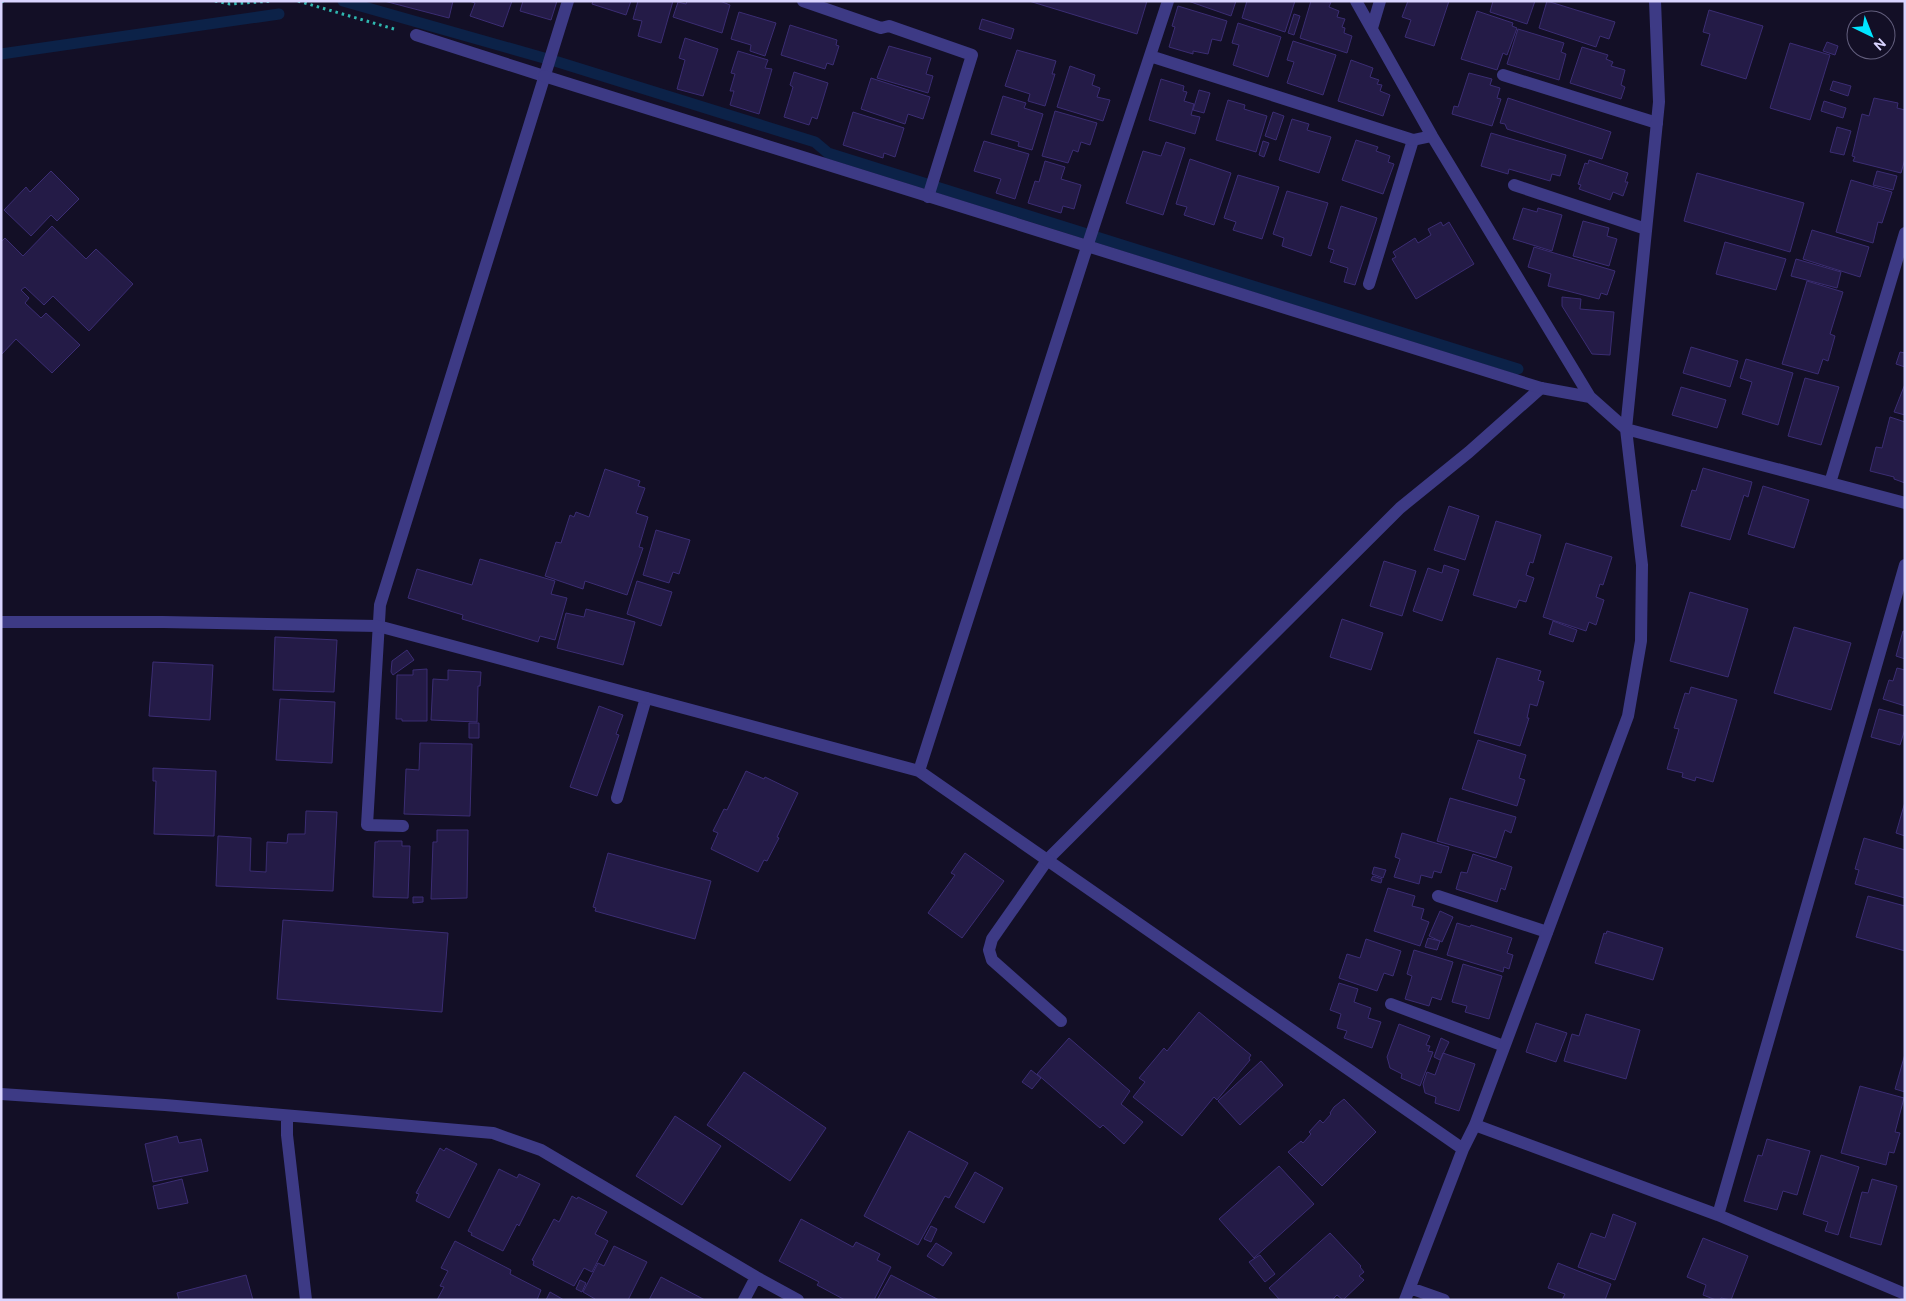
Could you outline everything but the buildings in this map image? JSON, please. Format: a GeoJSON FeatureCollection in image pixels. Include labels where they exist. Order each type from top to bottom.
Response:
{"type":"FeatureCollection","features":[{"type":"Feature","properties":{"kind":"street"},"geometry":{"type":"LineString","coordinates":[[403,826],[367,825],[380,605],[568,1]]}},
{"type":"Feature","properties":{"kind":"street"},"geometry":{"type":"LineString","coordinates":[[803,1],[880,28],[889,26],[972,55],[928,197]]}},
{"type":"Feature","properties":{"kind":"street"},"geometry":{"type":"LineString","coordinates":[[919,771],[1168,1]]}},
{"type":"Feature","properties":{"kind":"street"},"geometry":{"type":"LineString","coordinates":[[1356,1],[1432,136],[1590,397],[1626,428],[1905,503]]}},
{"type":"Feature","properties":{"kind":"street"},"geometry":{"type":"LineString","coordinates":[[1372,28],[1380,1]]}},
{"type":"Feature","properties":{"kind":"street"},"geometry":{"type":"LineString","coordinates":[[1405,1300],[1463,1149],[1475,1125],[1628,716],[1641,641],[1642,565],[1626,428],[1659,102],[1655,1]]}},
{"type":"Feature","properties":{"kind":"street"},"geometry":{"type":"LineString","coordinates":[[416,35],[1541,388],[1590,397]]}},
{"type":"Feature","properties":{"kind":"street"},"geometry":{"type":"LineString","coordinates":[[1150,56],[1412,140],[1432,136]]}},
{"type":"Feature","properties":{"kind":"street"},"geometry":{"type":"LineString","coordinates":[[1503,75],[1657,123]]}},
{"type":"Feature","properties":{"kind":"street"},"geometry":{"type":"LineString","coordinates":[[1369,284],[1412,140]]}},
{"type":"Feature","properties":{"kind":"street"},"geometry":{"type":"LineString","coordinates":[[1514,185],[1646,229]]}},
{"type":"Feature","properties":{"kind":"street"},"geometry":{"type":"LineString","coordinates":[[1830,483],[1905,233]]}},
{"type":"Feature","properties":{"kind":"street"},"geometry":{"type":"LineString","coordinates":[[1061,1021],[992,960],[989,950],[992,938],[1048,860],[1400,508],[1469,452],[1541,388]]}},
{"type":"Feature","properties":{"kind":"street"},"geometry":{"type":"LineString","coordinates":[[1718,1215],[1905,566]]}},
{"type":"Feature","properties":{"kind":"street"},"geometry":{"type":"LineString","coordinates":[[1,622],[163,622],[378,626],[919,771],[1463,1149]]}},
{"type":"Feature","properties":{"kind":"street"},"geometry":{"type":"LineString","coordinates":[[617,798],[646,698]]}},
{"type":"Feature","properties":{"kind":"street"},"geometry":{"type":"LineString","coordinates":[[1438,896],[1547,932]]}},
{"type":"Feature","properties":{"kind":"street"},"geometry":{"type":"LineString","coordinates":[[1391,1004],[1504,1046]]}},
{"type":"Feature","properties":{"kind":"street"},"geometry":{"type":"LineString","coordinates":[[1,1094],[493,1133],[541,1150],[798,1300]]}},
{"type":"Feature","properties":{"kind":"street"},"geometry":{"type":"LineString","coordinates":[[287,1116],[287,1135],[306,1300]]}},
{"type":"Feature","properties":{"kind":"street"},"geometry":{"type":"LineString","coordinates":[[1475,1125],[1718,1215],[1905,1294]]}},
{"type":"Feature","properties":{"kind":"street"},"geometry":{"type":"LineString","coordinates":[[744,1300],[756,1277]]}},
{"type":"Feature","properties":{"kind":"street"},"geometry":{"type":"LineString","coordinates":[[1410,1288],[1444,1300]]}},
{"type":"Feature","properties":{"kind":"path"},"geometry":{"type":"LineString","coordinates":[[1,2],[5,1]]}},
{"type":"Feature","properties":{"kind":"path"},"geometry":{"type":"LineString","coordinates":[[214,1],[230,4],[272,1]]}},
{"type":"Feature","properties":{"kind":"path"},"geometry":{"type":"LineString","coordinates":[[298,1],[416,35]]}},
{"type":"Feature","properties":{"kind":"waterway"},"geometry":{"type":"LineString","coordinates":[[343,1],[558,62],[815,142],[828,153],[1518,369]]}},
{"type":"Feature","properties":{"kind":"waterway"},"geometry":{"type":"LineString","coordinates":[[1,54],[279,14]]}}]}
